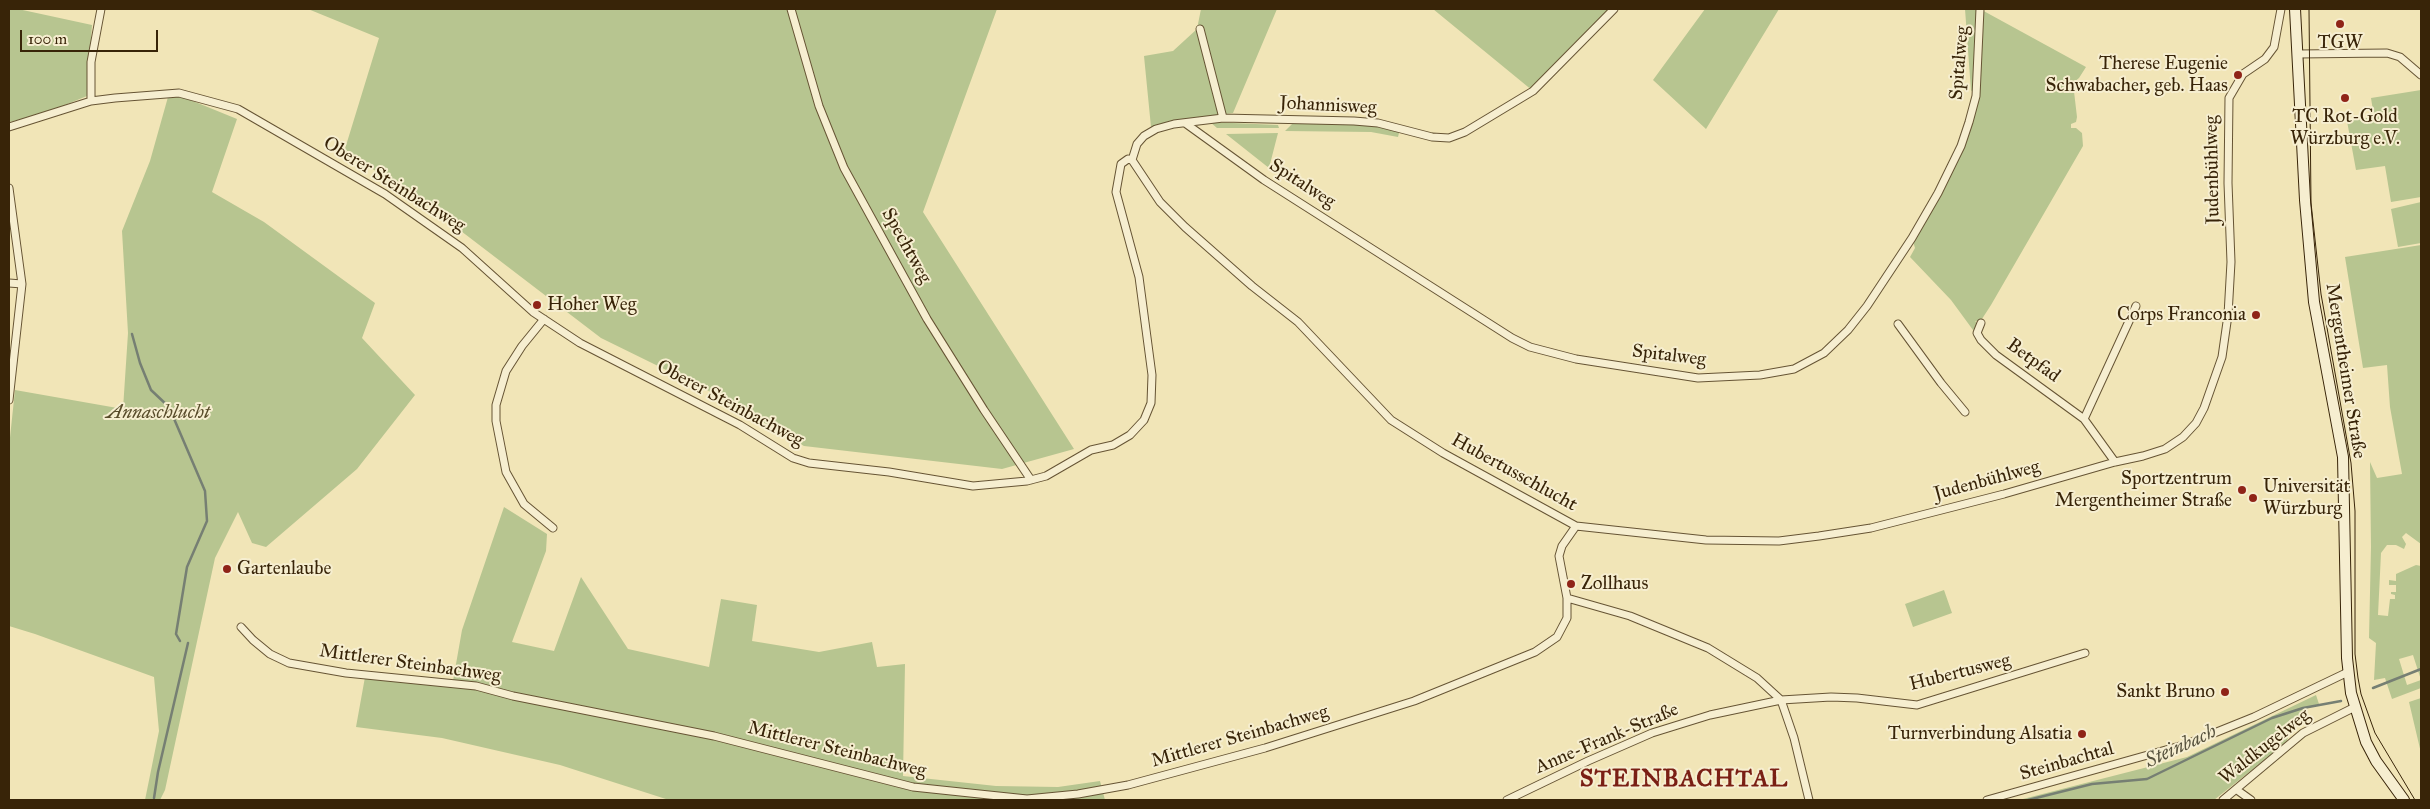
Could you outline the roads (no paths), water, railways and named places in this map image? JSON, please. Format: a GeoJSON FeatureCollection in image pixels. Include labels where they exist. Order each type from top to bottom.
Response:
{"type":"FeatureCollection","features":[{"type":"Feature","properties":{"kind":"main road","name":"Mergentheimer Straße"},"geometry":{"type":"LineString","coordinates":[[2295,9],[2305,200],[2314,302],[2343,457],[2348,672],[2353,700],[2366,742],[2376,761],[2404,800]]}},
{"type":"Feature","properties":{"kind":"street"},"geometry":{"type":"LineString","coordinates":[[91,101],[91,62],[101,9]]}},
{"type":"Feature","properties":{"kind":"street","name":"Spechtweg"},"geometry":{"type":"LineString","coordinates":[[791,9],[819,106],[844,168],[927,319],[1031,480]]}},
{"type":"Feature","properties":{"kind":"street","name":"Johannisweg"},"geometry":{"type":"LineString","coordinates":[[1132,160],[1137,144],[1144,136],[1156,129],[1222,118],[1354,120],[1378,123],[1432,137],[1448,138],[1465,132],[1533,91],[1614,9]]}},
{"type":"Feature","properties":{"kind":"street","name":"Spitalweg"},"geometry":{"type":"LineString","coordinates":[[1185,123],[1264,180],[1512,338],[1530,347],[1576,359],[1698,378],[1760,375],[1794,369],[1824,353],[1848,330],[1868,306],[1907,246],[1938,193],[1961,146],[1969,122],[1976,96],[1980,9]]}},
{"type":"Feature","properties":{"kind":"street","name":"Judenbühlweg"},"geometry":{"type":"LineString","coordinates":[[1575,528],[1706,540],[1779,540],[1871,528],[2004,494],[2165,449],[2183,437],[2196,424],[2204,408],[2222,357],[2228,315],[2231,262],[2228,183],[2229,98],[2242,74],[2265,59],[2274,46],[2282,9]]}},
{"type":"Feature","properties":{"kind":"street"},"geometry":{"type":"LineString","coordinates":[[1200,30],[1222,118]]}},
{"type":"Feature","properties":{"kind":"street"},"geometry":{"type":"LineString","coordinates":[[2298,54],[2387,53],[2400,57],[2421,74]]}},
{"type":"Feature","properties":{"kind":"street","name":"Oberer Steinbachweg"},"geometry":{"type":"LineString","coordinates":[[9,127],[91,101],[179,94],[238,109],[385,194],[462,248],[544,320],[580,343],[740,425],[801,461],[973,486],[1031,480],[1055,472],[1091,450],[1112,445],[1130,434],[1144,420],[1152,403],[1152,375],[1139,277],[1116,192],[1121,164],[1128,159],[1132,160]]}},
{"type":"Feature","properties":{"kind":"street","name":"Hubertusschlucht"},"geometry":{"type":"LineString","coordinates":[[1132,160],[1160,202],[1185,227],[1252,286],[1298,322],[1391,420],[1442,453],[1575,528],[1562,546],[1559,556],[1567,598]]}},
{"type":"Feature","properties":{"kind":"street"},"geometry":{"type":"LineString","coordinates":[[9,188],[22,284],[9,400]]}},
{"type":"Feature","properties":{"kind":"street"},"geometry":{"type":"LineString","coordinates":[[9,283],[22,284]]}},
{"type":"Feature","properties":{"kind":"street"},"geometry":{"type":"LineString","coordinates":[[2084,419],[2136,306]]}},
{"type":"Feature","properties":{"kind":"street"},"geometry":{"type":"LineString","coordinates":[[544,320],[522,346],[506,371],[496,405],[496,421],[506,472],[524,504],[553,528]]}},
{"type":"Feature","properties":{"kind":"street","name":"Betpfad"},"geometry":{"type":"LineString","coordinates":[[1981,323],[1977,333],[1981,340],[1996,355],[2084,419],[2115,462]]}},
{"type":"Feature","properties":{"kind":"street"},"geometry":{"type":"LineString","coordinates":[[1898,324],[1941,383],[1966,412]]}},
{"type":"Feature","properties":{"kind":"street"},"geometry":{"type":"LineString","coordinates":[[1567,598],[1630,616],[1708,648],[1757,678],[1781,700],[1794,738],[1809,800]]}},
{"type":"Feature","properties":{"kind":"street","name":"Mittlerer Steinbachweg"},"geometry":{"type":"LineString","coordinates":[[241,627],[270,654],[289,663],[346,673],[476,686],[513,696],[714,736],[913,787],[1027,799],[1078,794],[1128,785],[1265,748],[1414,701],[1535,652],[1557,637],[1566,618],[1567,598]]}},
{"type":"Feature","properties":{"kind":"street","name":"Hubertusweg"},"geometry":{"type":"LineString","coordinates":[[1781,700],[1857,698],[1917,705],[2085,654]]}},
{"type":"Feature","properties":{"kind":"street","name":"Steinbachtal"},"geometry":{"type":"LineString","coordinates":[[1987,800],[2187,744],[2254,717],[2348,672]]}},
{"type":"Feature","properties":{"kind":"street","name":"Anne-Frank-Straße"},"geometry":{"type":"LineString","coordinates":[[1507,800],[1652,733],[1710,715],[1781,700]]}},
{"type":"Feature","properties":{"kind":"street","name":"Waldkugelweg"},"geometry":{"type":"LineString","coordinates":[[2223,800],[2303,733],[2353,700]]}},
{"type":"Feature","properties":{"kind":"street"},"geometry":{"type":"LineString","coordinates":[[2236,790],[2250,800]]}},
{"type":"Feature","properties":{"kind":"waterway"},"geometry":{"type":"LineString","coordinates":[[132,334],[140,363],[151,390],[169,407],[205,491],[207,521],[187,567],[176,634],[180,641]]}},
{"type":"Feature","properties":{"kind":"waterway"},"geometry":{"type":"LineString","coordinates":[[154,798],[158,772],[188,643]]}},
{"type":"Feature","properties":{"kind":"waterway","name":"Steinbach"},"geometry":{"type":"LineString","coordinates":[[2373,688],[2421,669]]}},
{"type":"Feature","properties":{"kind":"waterway","name":"Steinbach"},"geometry":{"type":"LineString","coordinates":[[2028,800],[2092,784],[2147,779],[2272,718],[2303,708],[2341,701]]}},
{"type":"Feature","properties":{"kind":"tram line"},"geometry":{"type":"LineString","coordinates":[[2309,9],[2311,203],[2321,294],[2351,463],[2355,511],[2355,654],[2358,678],[2361,694],[2375,733],[2415,800]]}},
{"type":"Feature","properties":{"kind":"place","name":"TGW"},"geometry":{"type":"Point","coordinates":[2340,24]}},
{"type":"Feature","properties":{"kind":"place","name":"Therese Eugenie Schwabacher, geb. Haas"},"geometry":{"type":"Point","coordinates":[2238,75]}},
{"type":"Feature","properties":{"kind":"place","name":"TC Rot-Gold Würzburg e.V."},"geometry":{"type":"Point","coordinates":[2345,98]}},
{"type":"Feature","properties":{"kind":"place","name":"Hoher Weg"},"geometry":{"type":"Point","coordinates":[537,305]}},
{"type":"Feature","properties":{"kind":"place","name":"Corps Franconia"},"geometry":{"type":"Point","coordinates":[2256,315]}},
{"type":"Feature","properties":{"kind":"place","name":"Sportzentrum Mergentheimer Straße"},"geometry":{"type":"Point","coordinates":[2242,490]}},
{"type":"Feature","properties":{"kind":"place","name":"Universität Würzburg"},"geometry":{"type":"Point","coordinates":[2253,498]}},
{"type":"Feature","properties":{"kind":"place","name":"Gartenlaube"},"geometry":{"type":"Point","coordinates":[227,569]}},
{"type":"Feature","properties":{"kind":"place","name":"Zollhaus"},"geometry":{"type":"Point","coordinates":[1571,584]}},
{"type":"Feature","properties":{"kind":"place","name":"Sankt Bruno"},"geometry":{"type":"Point","coordinates":[2225,692]}},
{"type":"Feature","properties":{"kind":"place","name":"Turnverbindung Alsatia"},"geometry":{"type":"Point","coordinates":[2082,734]}},
{"type":"Feature","properties":{"kind":"district","name":"STEINBACHTAL"},"geometry":{"type":"Point","coordinates":[1684,780]}},
{"type":"Feature","properties":{"kind":"park label","name":"Annaschlucht"},"geometry":{"type":"Point","coordinates":[158,413]}}]}
